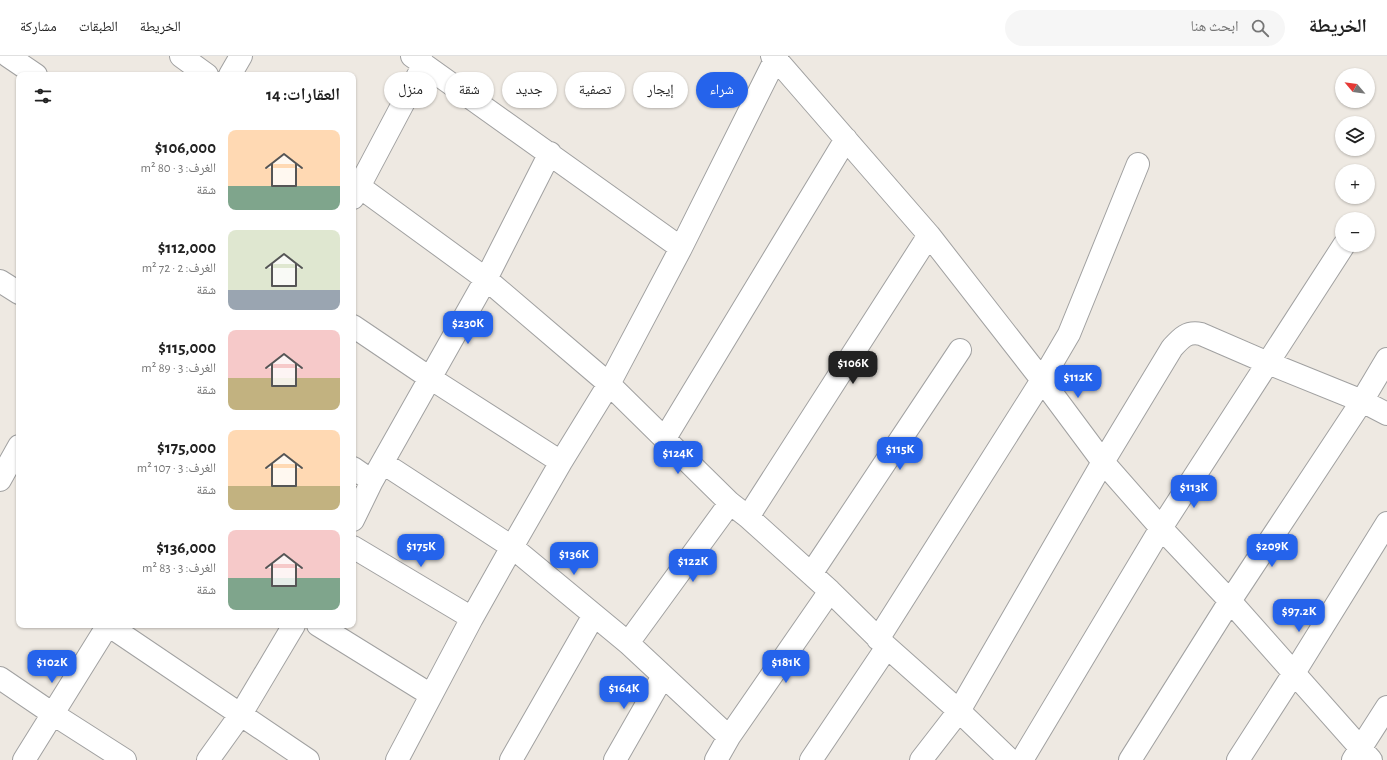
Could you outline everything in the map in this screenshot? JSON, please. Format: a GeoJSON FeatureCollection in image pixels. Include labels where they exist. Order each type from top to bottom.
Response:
{"type":"FeatureCollection","features":[{"type":"Feature","properties":{"kind":"street"},"geometry":{"type":"LineString","coordinates":[[8,56],[32,72]]}},
{"type":"Feature","properties":{"kind":"street"},"geometry":{"type":"LineString","coordinates":[[181,56],[203,72]]}},
{"type":"Feature","properties":{"kind":"street"},"geometry":{"type":"LineString","coordinates":[[232,72],[241,56]]}},
{"type":"Feature","properties":{"kind":"street"},"geometry":{"type":"LineString","coordinates":[[397,760],[472,618],[512,547],[561,462],[609,384],[681,248],[775,57],[929,235],[1042,380],[1103,462],[1161,528],[1230,601],[1294,673],[1362,756],[1387,707]]}},
{"type":"Feature","properties":{"kind":"street"},"geometry":{"type":"LineString","coordinates":[[356,187],[418,60],[681,248]]}},
{"type":"Feature","properties":{"kind":"street"},"geometry":{"type":"LineString","coordinates":[[665,438],[846,139]]}},
{"type":"Feature","properties":{"kind":"street"},"geometry":{"type":"LineString","coordinates":[[356,514],[486,279],[550,154]]}},
{"type":"Feature","properties":{"kind":"street"},"geometry":{"type":"LineString","coordinates":[[811,760],[1069,334],[1138,164]]}},
{"type":"Feature","properties":{"kind":"street"},"geometry":{"type":"LineString","coordinates":[[356,190],[486,279],[609,384],[730,503],[748,517],[830,591],[882,643],[959,711],[1010,760]]}},
{"type":"Feature","properties":{"kind":"street"},"geometry":{"type":"LineString","coordinates":[[748,517],[929,235]]}},
{"type":"Feature","properties":{"kind":"street"},"geometry":{"type":"LineString","coordinates":[[1022,760],[1161,528],[1339,252]]}},
{"type":"Feature","properties":{"kind":"street"},"geometry":{"type":"LineString","coordinates":[[0,282],[16,291]]}},
{"type":"Feature","properties":{"kind":"street"},"geometry":{"type":"LineString","coordinates":[[356,328],[430,378],[561,462]]}},
{"type":"Feature","properties":{"kind":"street"},"geometry":{"type":"LineString","coordinates":[[921,760],[959,711],[1103,462],[1172,348],[1185,336],[1193,332],[1201,334],[1268,363],[1362,400],[1387,414]]}},
{"type":"Feature","properties":{"kind":"street"},"geometry":{"type":"LineString","coordinates":[[811,574],[960,350]]}},
{"type":"Feature","properties":{"kind":"street"},"geometry":{"type":"LineString","coordinates":[[1130,760],[1230,601],[1362,400],[1387,359]]}},
{"type":"Feature","properties":{"kind":"street"},"geometry":{"type":"LineString","coordinates":[[0,480],[16,451]]}},
{"type":"Feature","properties":{"kind":"street"},"geometry":{"type":"LineString","coordinates":[[356,468],[378,472],[512,547],[628,643],[729,737]]}},
{"type":"Feature","properties":{"kind":"street"},"geometry":{"type":"LineString","coordinates":[[628,643],[730,503]]}},
{"type":"Feature","properties":{"kind":"street"},"geometry":{"type":"LineString","coordinates":[[1238,760],[1387,523]]}},
{"type":"Feature","properties":{"kind":"street"},"geometry":{"type":"LineString","coordinates":[[356,549],[472,618]]}},
{"type":"Feature","properties":{"kind":"street"},"geometry":{"type":"LineString","coordinates":[[716,760],[729,737],[830,591]]}},
{"type":"Feature","properties":{"kind":"street"},"geometry":{"type":"LineString","coordinates":[[511,760],[594,615]]}},
{"type":"Feature","properties":{"kind":"street"},"geometry":{"type":"LineString","coordinates":[[24,760],[106,628]]}},
{"type":"Feature","properties":{"kind":"street"},"geometry":{"type":"LineString","coordinates":[[112,628],[308,760]]}},
{"type":"Feature","properties":{"kind":"street"},"geometry":{"type":"LineString","coordinates":[[208,760],[241,714],[292,628]]}},
{"type":"Feature","properties":{"kind":"street"},"geometry":{"type":"LineString","coordinates":[[323,628],[431,695]]}},
{"type":"Feature","properties":{"kind":"street"},"geometry":{"type":"LineString","coordinates":[[615,760],[663,676]]}},
{"type":"Feature","properties":{"kind":"street"},"geometry":{"type":"LineString","coordinates":[[0,678],[125,760]]}}]}
